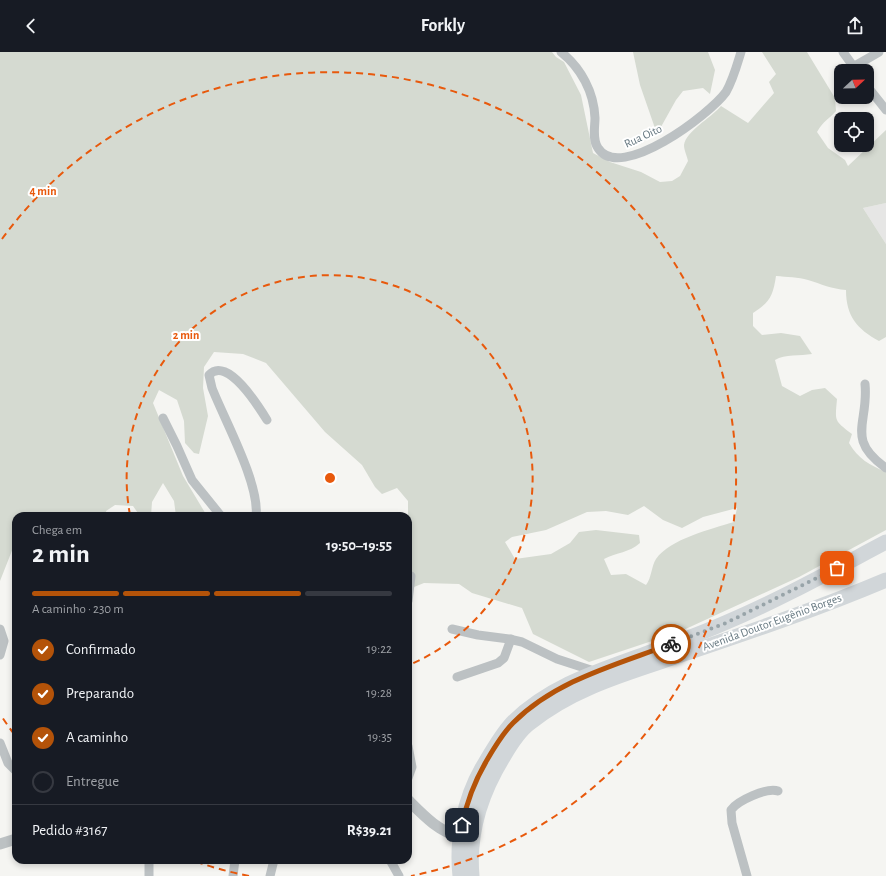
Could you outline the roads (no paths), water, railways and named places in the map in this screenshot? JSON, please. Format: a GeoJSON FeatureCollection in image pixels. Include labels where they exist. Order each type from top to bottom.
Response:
{"type":"FeatureCollection","features":[{"type":"Feature","properties":{"kind":"highway","name":"Avenida Doutor Eugênio Borges"},"geometry":{"type":"LineString","coordinates":[[460,876],[460,837],[464,813],[472,786],[493,749],[512,724],[536,703],[564,686],[594,671],[645,654],[726,623],[886,542]]}},
{"type":"Feature","properties":{"kind":"highway","name":"Avenida Doutor Eugênio Borges"},"geometry":{"type":"LineString","coordinates":[[472,876],[472,837],[480,803],[492,775],[511,743],[534,720],[580,692],[604,682],[734,637],[886,580]]}},
{"type":"Feature","properties":{"kind":"street","name":"Rua Oito"},"geometry":{"type":"LineString","coordinates":[[561,52],[568,58],[581,75],[591,93],[594,104],[595,140],[598,148],[604,154],[613,158],[634,156],[654,146],[699,119],[726,92],[741,52]]}},
{"type":"Feature","properties":{"kind":"street"},"geometry":{"type":"LineString","coordinates":[[843,52],[851,64]]}},
{"type":"Feature","properties":{"kind":"street"},"geometry":{"type":"LineString","coordinates":[[862,64],[880,52]]}},
{"type":"Feature","properties":{"kind":"street"},"geometry":{"type":"LineString","coordinates":[[874,95],[886,110]]}},
{"type":"Feature","properties":{"kind":"street"},"geometry":{"type":"LineString","coordinates":[[256,512],[256,498],[212,388],[209,375],[220,371],[228,374],[249,391],[267,420]]}},
{"type":"Feature","properties":{"kind":"street"},"geometry":{"type":"LineString","coordinates":[[865,384],[866,399],[860,433],[862,443],[867,452],[886,468]]}},
{"type":"Feature","properties":{"kind":"street"},"geometry":{"type":"LineString","coordinates":[[163,418],[192,480],[218,512]]}},
{"type":"Feature","properties":{"kind":"street"},"geometry":{"type":"LineString","coordinates":[[0,629],[4,641],[0,655]]}},
{"type":"Feature","properties":{"kind":"street"},"geometry":{"type":"LineString","coordinates":[[452,629],[522,642],[557,659],[594,671]]}},
{"type":"Feature","properties":{"kind":"street"},"geometry":{"type":"LineString","coordinates":[[457,677],[498,663],[504,658],[511,640]]}},
{"type":"Feature","properties":{"kind":"street"},"geometry":{"type":"LineString","coordinates":[[0,743],[8,763],[12,767]]}},
{"type":"Feature","properties":{"kind":"street"},"geometry":{"type":"LineString","coordinates":[[747,876],[732,823],[730,810],[737,803],[769,790],[778,791]]}},
{"type":"Feature","properties":{"kind":"street"},"geometry":{"type":"LineString","coordinates":[[412,804],[438,828],[460,837]]}},
{"type":"Feature","properties":{"kind":"street"},"geometry":{"type":"LineString","coordinates":[[0,844],[12,840]]}},
{"type":"Feature","properties":{"kind":"street"},"geometry":{"type":"LineString","coordinates":[[149,864],[149,876]]}},
{"type":"Feature","properties":{"kind":"street"},"geometry":{"type":"LineString","coordinates":[[233,876],[234,864]]}},
{"type":"Feature","properties":{"kind":"street"},"geometry":{"type":"LineString","coordinates":[[270,876],[273,864]]}},
{"type":"Feature","properties":{"kind":"street"},"geometry":{"type":"LineString","coordinates":[[392,864],[399,876]]}}]}
